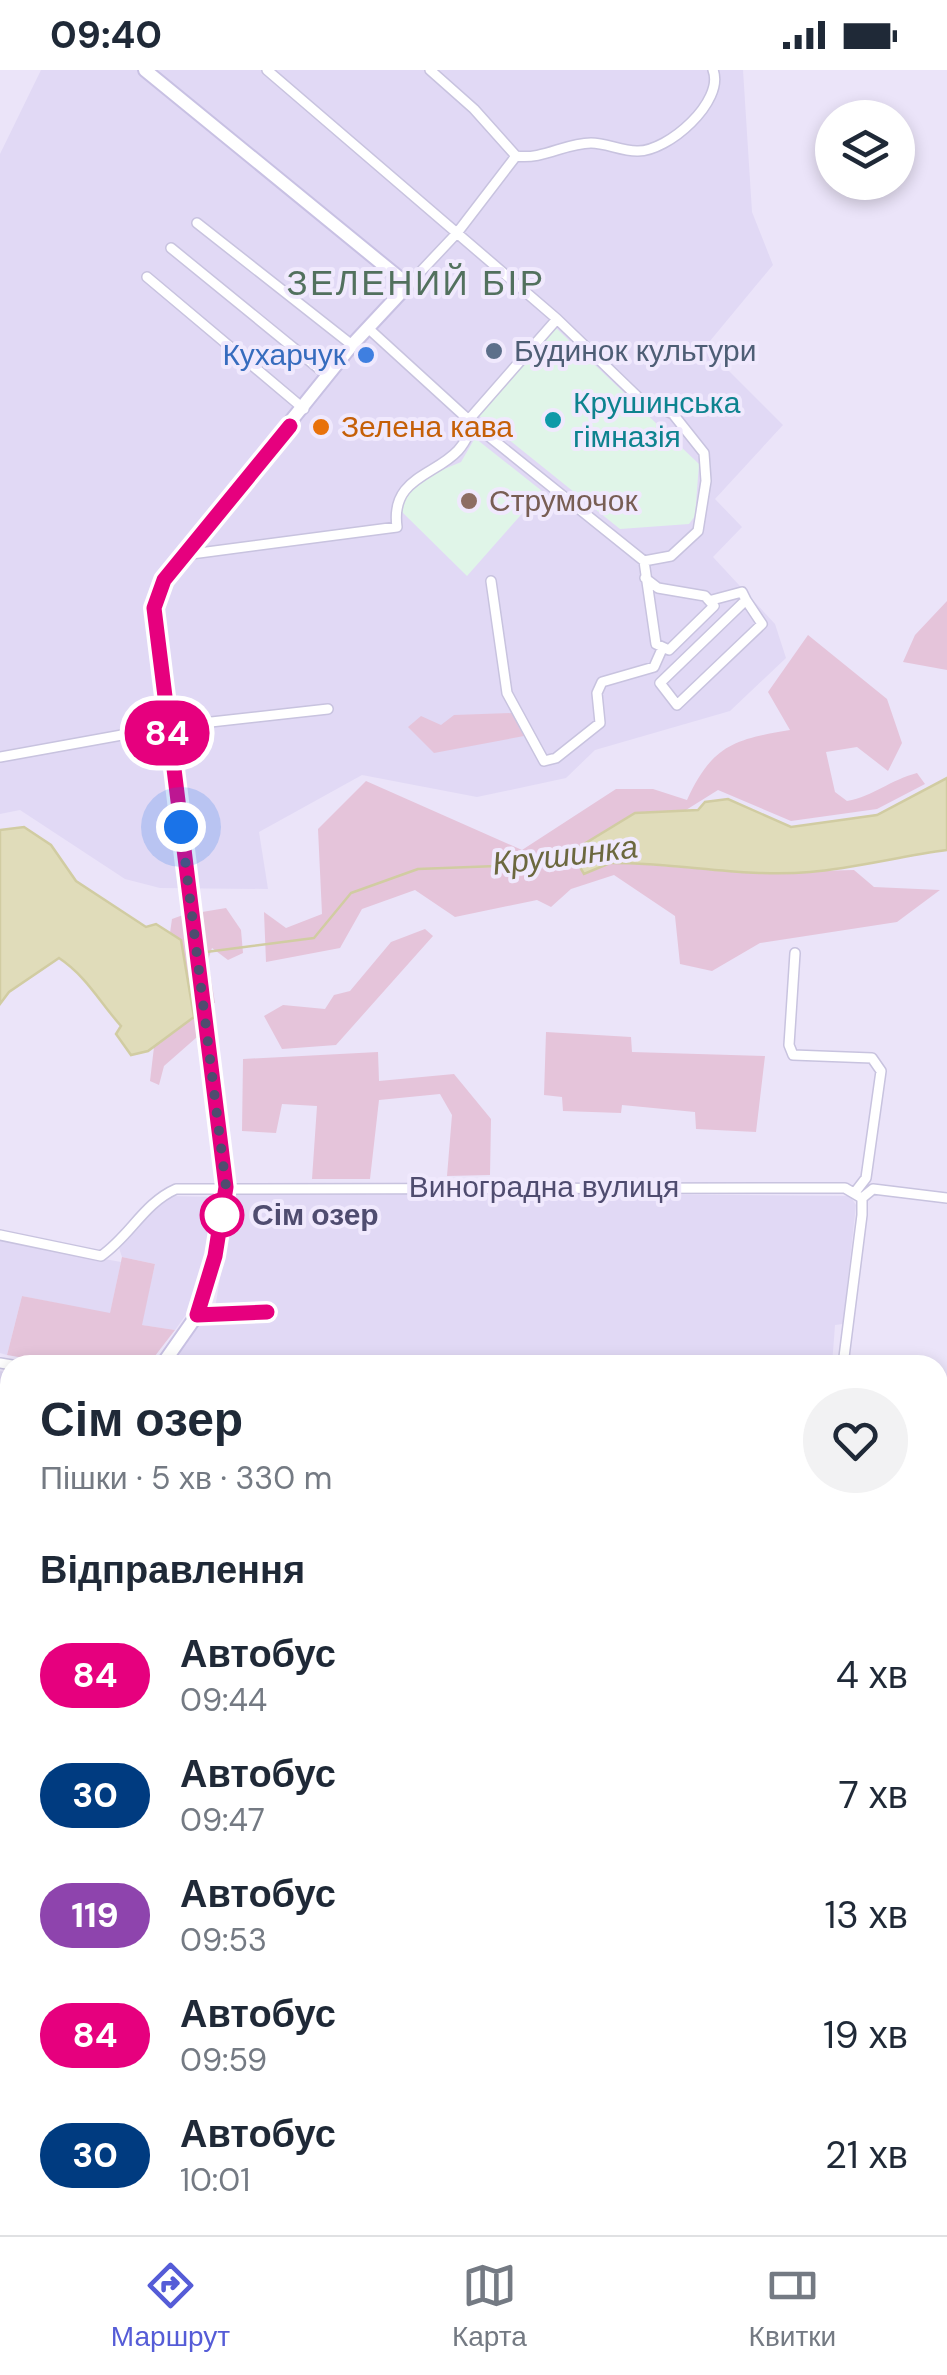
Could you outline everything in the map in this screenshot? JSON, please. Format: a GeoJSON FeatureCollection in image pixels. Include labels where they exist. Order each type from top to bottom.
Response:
{"type":"FeatureCollection","features":[{"type":"Feature","properties":{"kind":"street"},"geometry":{"type":"LineString","coordinates":[[145,70],[408,285]]}},
{"type":"Feature","properties":{"kind":"street"},"geometry":{"type":"LineString","coordinates":[[267,70],[558,319],[641,400],[674,414],[704,452],[706,482],[698,532],[672,556],[644,561]]}},
{"type":"Feature","properties":{"kind":"street"},"geometry":{"type":"LineString","coordinates":[[430,70],[474,109],[516,156],[532,158],[590,142],[638,152],[658,147],[676,136],[713,92],[713,70]]}},
{"type":"Feature","properties":{"kind":"street"},"geometry":{"type":"LineString","coordinates":[[169,1355],[197,1315],[215,1256],[226,1187],[154,608],[164,580],[304,410],[352,345],[457,233],[516,156]]}},
{"type":"Feature","properties":{"kind":"street"},"geometry":{"type":"LineString","coordinates":[[197,223],[352,345]]}},
{"type":"Feature","properties":{"kind":"street"},"geometry":{"type":"LineString","coordinates":[[171,248],[328,376]]}},
{"type":"Feature","properties":{"kind":"street"},"geometry":{"type":"LineString","coordinates":[[147,277],[304,410]]}},
{"type":"Feature","properties":{"kind":"street"},"geometry":{"type":"LineString","coordinates":[[184,555],[397,527],[398,501],[409,481],[456,456],[471,433],[472,416],[558,319]]}},
{"type":"Feature","properties":{"kind":"street"},"geometry":{"type":"LineString","coordinates":[[368,329],[472,422],[644,561],[656,644],[662,650],[669,650],[714,606],[712,600]]}},
{"type":"Feature","properties":{"kind":"street"},"geometry":{"type":"LineString","coordinates":[[645,578],[658,588],[712,600],[734,590],[742,592],[762,624],[676,705],[654,668],[662,650]]}},
{"type":"Feature","properties":{"kind":"street"},"geometry":{"type":"LineString","coordinates":[[492,581],[507,693],[544,760],[556,758],[600,722],[597,692],[602,682],[654,668]]}},
{"type":"Feature","properties":{"kind":"street"},"geometry":{"type":"LineString","coordinates":[[660,682],[746,600]]}},
{"type":"Feature","properties":{"kind":"street"},"geometry":{"type":"LineString","coordinates":[[0,757],[166,727],[328,709]]}},
{"type":"Feature","properties":{"kind":"street"},"geometry":{"type":"LineString","coordinates":[[795,953],[789,1045],[793,1055],[872,1058],[880,1071],[866,1178],[859,1194],[845,1355]]}},
{"type":"Feature","properties":{"kind":"street","name":"Виноградна вулиця"},"geometry":{"type":"LineString","coordinates":[[0,1235],[101,1256],[116,1246],[157,1197],[176,1189],[226,1187],[859,1194],[873,1190],[947,1198]]}},
{"type":"Feature","properties":{"kind":"street"},"geometry":{"type":"LineString","coordinates":[[197,1315],[267,1312]]}},
{"type":"Feature","properties":{"kind":"shaded area","name":"ЗЕЛЕНИЙ БІР"},"geometry":{"type":"Polygon","coordinates":[[[41,70],[743,70],[752,212],[773,265],[705,347],[783,425],[715,499],[742,527],[713,557],[775,624],[786,658],[730,711],[595,750],[566,778],[477,797],[362,775],[259,832],[268,889],[160,888],[125,879],[20,810],[0,814],[0,154],[41,70]]]}},
{"type":"Feature","properties":{"kind":"shaded area"},"geometry":{"type":"Polygon","coordinates":[[[556,328],[699,464],[695,516],[689,524],[620,529],[478,415],[556,328]]]}},
{"type":"Feature","properties":{"kind":"shaded area","name":"Струмочок"},"geometry":{"type":"Polygon","coordinates":[[[475,438],[542,491],[467,576],[400,510],[411,483],[461,462],[475,438]]]}},
{"type":"Feature","properties":{"kind":"shaded area"},"geometry":{"type":"Polygon","coordinates":[[[947,601],[947,670],[903,662],[915,635],[947,601]]]}},
{"type":"Feature","properties":{"kind":"shaded area"},"geometry":{"type":"Polygon","coordinates":[[[808,635],[887,699],[902,743],[888,771],[857,747],[826,752],[835,792],[847,801],[917,773],[925,784],[877,809],[791,821],[718,790],[686,810],[635,813],[572,853],[584,874],[609,863],[747,873],[854,870],[874,887],[940,890],[897,922],[760,943],[712,971],[680,964],[675,916],[614,875],[571,889],[551,907],[537,900],[455,917],[415,890],[362,909],[340,948],[266,962],[264,912],[286,928],[322,914],[318,829],[366,781],[522,850],[616,789],[653,789],[687,800],[706,767],[727,748],[754,737],[790,730],[768,692],[808,635]]]}},
{"type":"Feature","properties":{"kind":"shaded area"},"geometry":{"type":"Polygon","coordinates":[[[512,713],[524,736],[434,753],[408,727],[421,716],[441,725],[454,715],[512,713]]]}},
{"type":"Feature","properties":{"kind":"shaded area"},"geometry":{"type":"Polygon","coordinates":[[[947,778],[947,850],[844,868],[785,873],[610,863],[584,874],[571,852],[635,813],[698,810],[705,802],[728,799],[791,827],[877,815],[947,778]]]}},
{"type":"Feature","properties":{"kind":"shaded area"},"geometry":{"type":"Polygon","coordinates":[[[24,827],[51,845],[76,881],[146,927],[156,924],[181,940],[194,1017],[148,1051],[131,1055],[116,1034],[121,1026],[85,981],[59,958],[9,992],[0,1004],[0,830],[24,827]]]}},
{"type":"Feature","properties":{"kind":"shaded area"},"geometry":{"type":"Polygon","coordinates":[[[226,908],[241,930],[243,953],[228,960],[212,948],[208,960],[215,1003],[210,1003],[196,913],[226,908]]]}},
{"type":"Feature","properties":{"kind":"shaded area"},"geometry":{"type":"Polygon","coordinates":[[[183,915],[187,918],[205,1030],[164,1066],[159,1085],[150,1081],[154,1047],[194,1017],[181,940],[170,933],[172,919],[183,915]]]}},
{"type":"Feature","properties":{"kind":"shaded area"},"geometry":{"type":"Polygon","coordinates":[[[425,929],[433,936],[336,1045],[282,1049],[264,1016],[283,1005],[325,1009],[334,995],[350,991],[391,942],[425,929]]]}},
{"type":"Feature","properties":{"kind":"shaded area"},"geometry":{"type":"Polygon","coordinates":[[[546,1032],[631,1037],[632,1052],[765,1056],[756,1132],[696,1129],[695,1112],[622,1105],[621,1113],[563,1111],[562,1097],[544,1095],[546,1032]]]}},
{"type":"Feature","properties":{"kind":"shaded area"},"geometry":{"type":"Polygon","coordinates":[[[378,1052],[379,1081],[454,1074],[491,1119],[490,1175],[447,1176],[452,1115],[440,1094],[379,1100],[370,1179],[312,1179],[317,1106],[282,1104],[276,1133],[242,1131],[243,1059],[378,1052]]]}},
{"type":"Feature","properties":{"kind":"shaded area"},"geometry":{"type":"Polygon","coordinates":[[[234,1195],[850,1196],[856,1205],[843,1324],[835,1325],[833,1355],[176,1355],[202,1318],[210,1317],[215,1308],[234,1195]]]}},
{"type":"Feature","properties":{"kind":"shaded area"},"geometry":{"type":"Polygon","coordinates":[[[171,1196],[215,1197],[210,1246],[195,1302],[175,1330],[141,1325],[155,1264],[122,1257],[119,1248],[158,1201],[171,1196]]]}},
{"type":"Feature","properties":{"kind":"shaded area"},"geometry":{"type":"Polygon","coordinates":[[[0,1240],[121,1262],[110,1314],[22,1296],[7,1355],[0,1353],[0,1240]]]}},
{"type":"Feature","properties":{"kind":"shaded area"},"geometry":{"type":"Polygon","coordinates":[[[122,1257],[155,1264],[142,1325],[175,1330],[156,1355],[7,1355],[22,1296],[110,1313],[122,1257]]]}},
{"type":"Feature","properties":{"kind":"waterway","name":"Крушинка"},"geometry":{"type":"LineString","coordinates":[[206,952],[314,938],[351,893],[418,869],[522,865],[558,850],[580,849]]}},
{"type":"Feature","properties":{"kind":"bus line","name":"84"},"geometry":{"type":"LineString","coordinates":[[267,1312],[197,1315],[215,1256],[226,1187],[154,608],[164,580],[290,426]]}},
{"type":"Feature","properties":{"kind":"place","name":"Будинок культури"},"geometry":{"type":"Point","coordinates":[494,351]}},
{"type":"Feature","properties":{"kind":"place","name":"Кухарчук"},"geometry":{"type":"Point","coordinates":[366,355]}},
{"type":"Feature","properties":{"kind":"place","name":"Крушинська гімназія"},"geometry":{"type":"Point","coordinates":[553,420]}},
{"type":"Feature","properties":{"kind":"place","name":"Зелена кава"},"geometry":{"type":"Point","coordinates":[321,427]}},
{"type":"Feature","properties":{"kind":"place","name":"Струмочок"},"geometry":{"type":"Point","coordinates":[469,501]}},
{"type":"Feature","properties":{"kind":"place","name":"Сім озер"},"geometry":{"type":"Point","coordinates":[222,1215]}},
{"type":"Feature","properties":{"kind":"district","name":"ЗЕЛЕНИЙ БІР"},"geometry":{"type":"Point","coordinates":[416,283]}},
{"type":"Feature","properties":{"kind":"route"},"geometry":{"type":"LineString","coordinates":[[181,827],[226,1187],[221,1221],[222,1215]]}}]}
